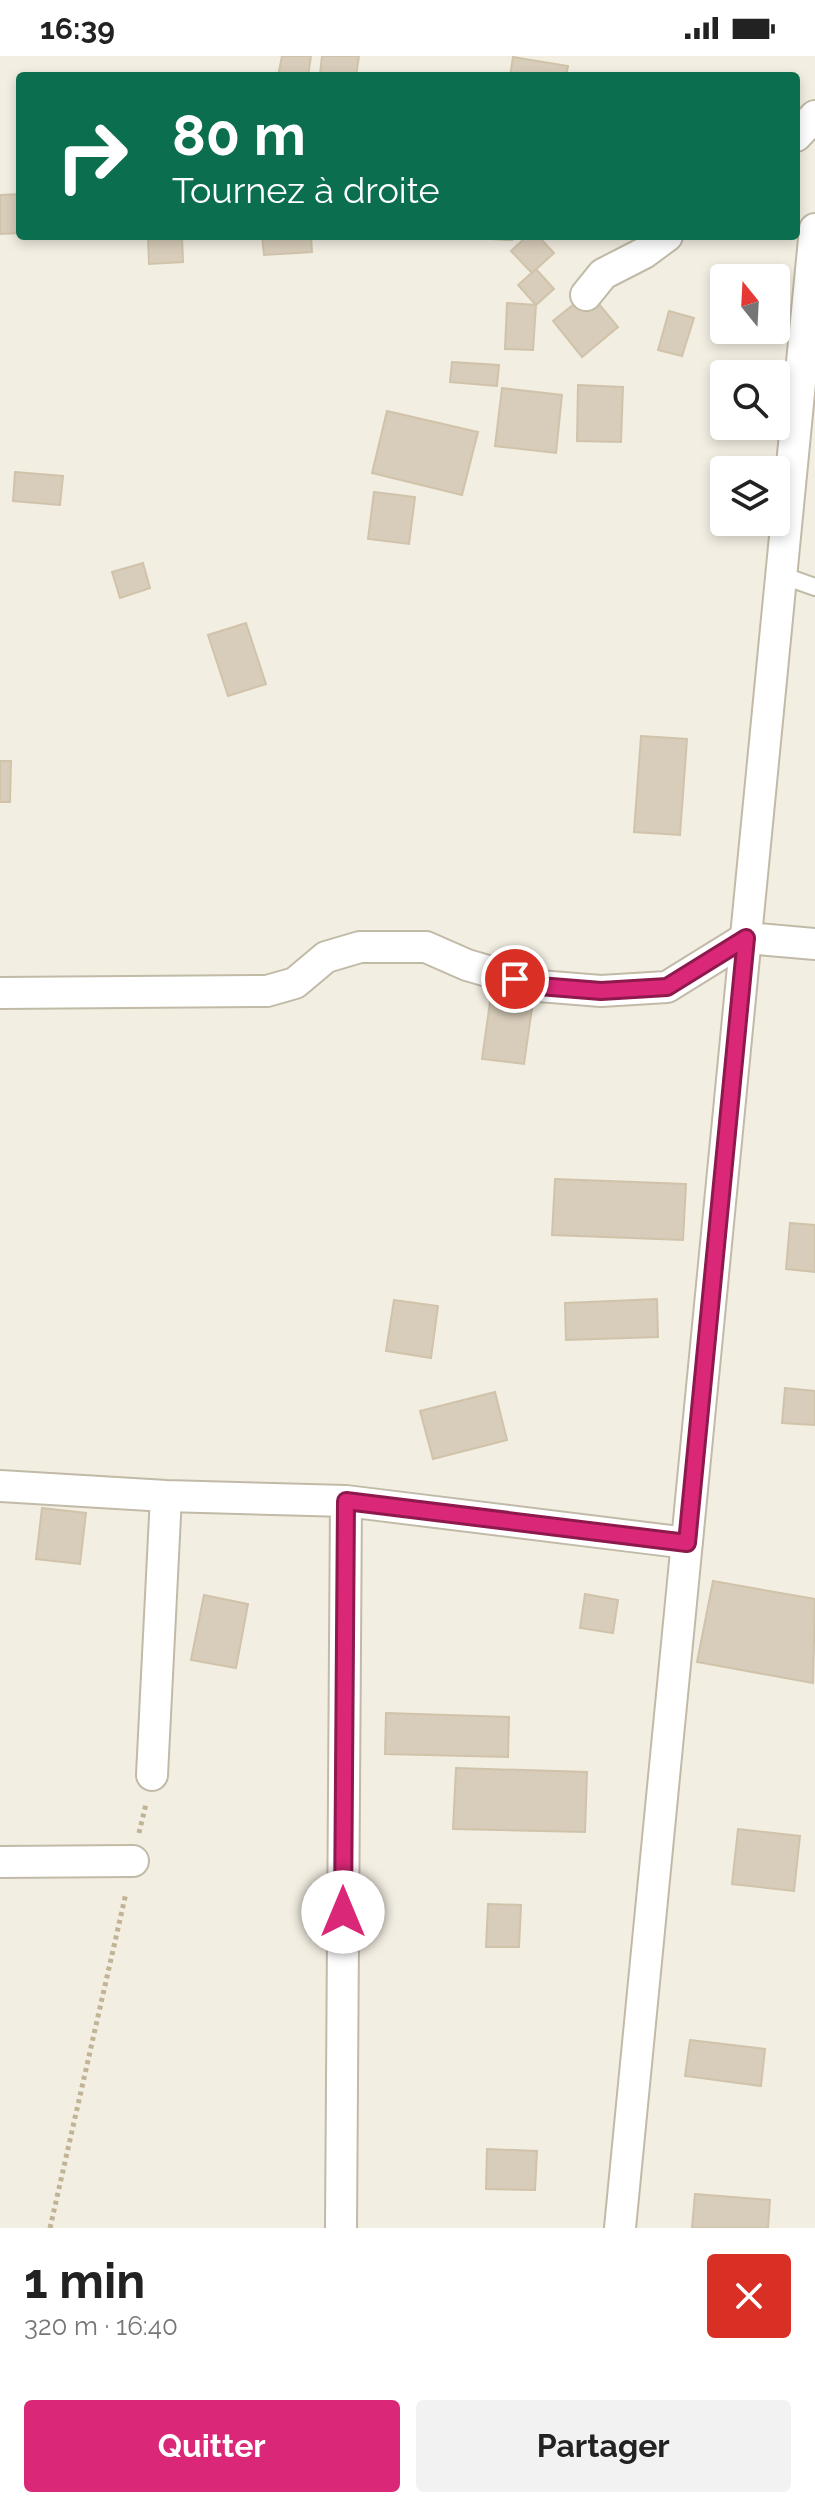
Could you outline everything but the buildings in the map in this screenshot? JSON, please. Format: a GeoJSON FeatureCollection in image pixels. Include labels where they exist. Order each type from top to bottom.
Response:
{"type":"FeatureCollection","features":[{"type":"Feature","properties":{"kind":"street"},"geometry":{"type":"LineString","coordinates":[[800,132],[815,116]]}},
{"type":"Feature","properties":{"kind":"street"},"geometry":{"type":"LineString","coordinates":[[620,2228],[815,229]]}},
{"type":"Feature","properties":{"kind":"street"},"geometry":{"type":"LineString","coordinates":[[586,295],[603,274],[644,253],[662,240]]}},
{"type":"Feature","properties":{"kind":"street"},"geometry":{"type":"LineString","coordinates":[[0,993],[267,991],[295,983],[326,957],[360,947],[426,947],[467,965],[539,986],[601,991],[667,987],[746,938],[815,944]]}},
{"type":"Feature","properties":{"kind":"street"},"geometry":{"type":"LineString","coordinates":[[0,1486],[166,1496],[346,1501],[687,1543]]}},
{"type":"Feature","properties":{"kind":"street"},"geometry":{"type":"LineString","coordinates":[[152,1775],[166,1496]]}},
{"type":"Feature","properties":{"kind":"street"},"geometry":{"type":"LineString","coordinates":[[341,2228],[346,1501]]}},
{"type":"Feature","properties":{"kind":"street"},"geometry":{"type":"LineString","coordinates":[[0,1862],[133,1861]]}},
{"type":"Feature","properties":{"kind":"lane"},"geometry":{"type":"LineString","coordinates":[[781,575],[815,587]]}},
{"type":"Feature","properties":{"kind":"path"},"geometry":{"type":"LineString","coordinates":[[50,2228],[152,1775]]}},
{"type":"Feature","properties":{"kind":"route"},"geometry":{"type":"LineString","coordinates":[[343,1912],[346,1501],[687,1543],[746,938],[667,987],[601,991],[539,986],[515,979]]}}]}
